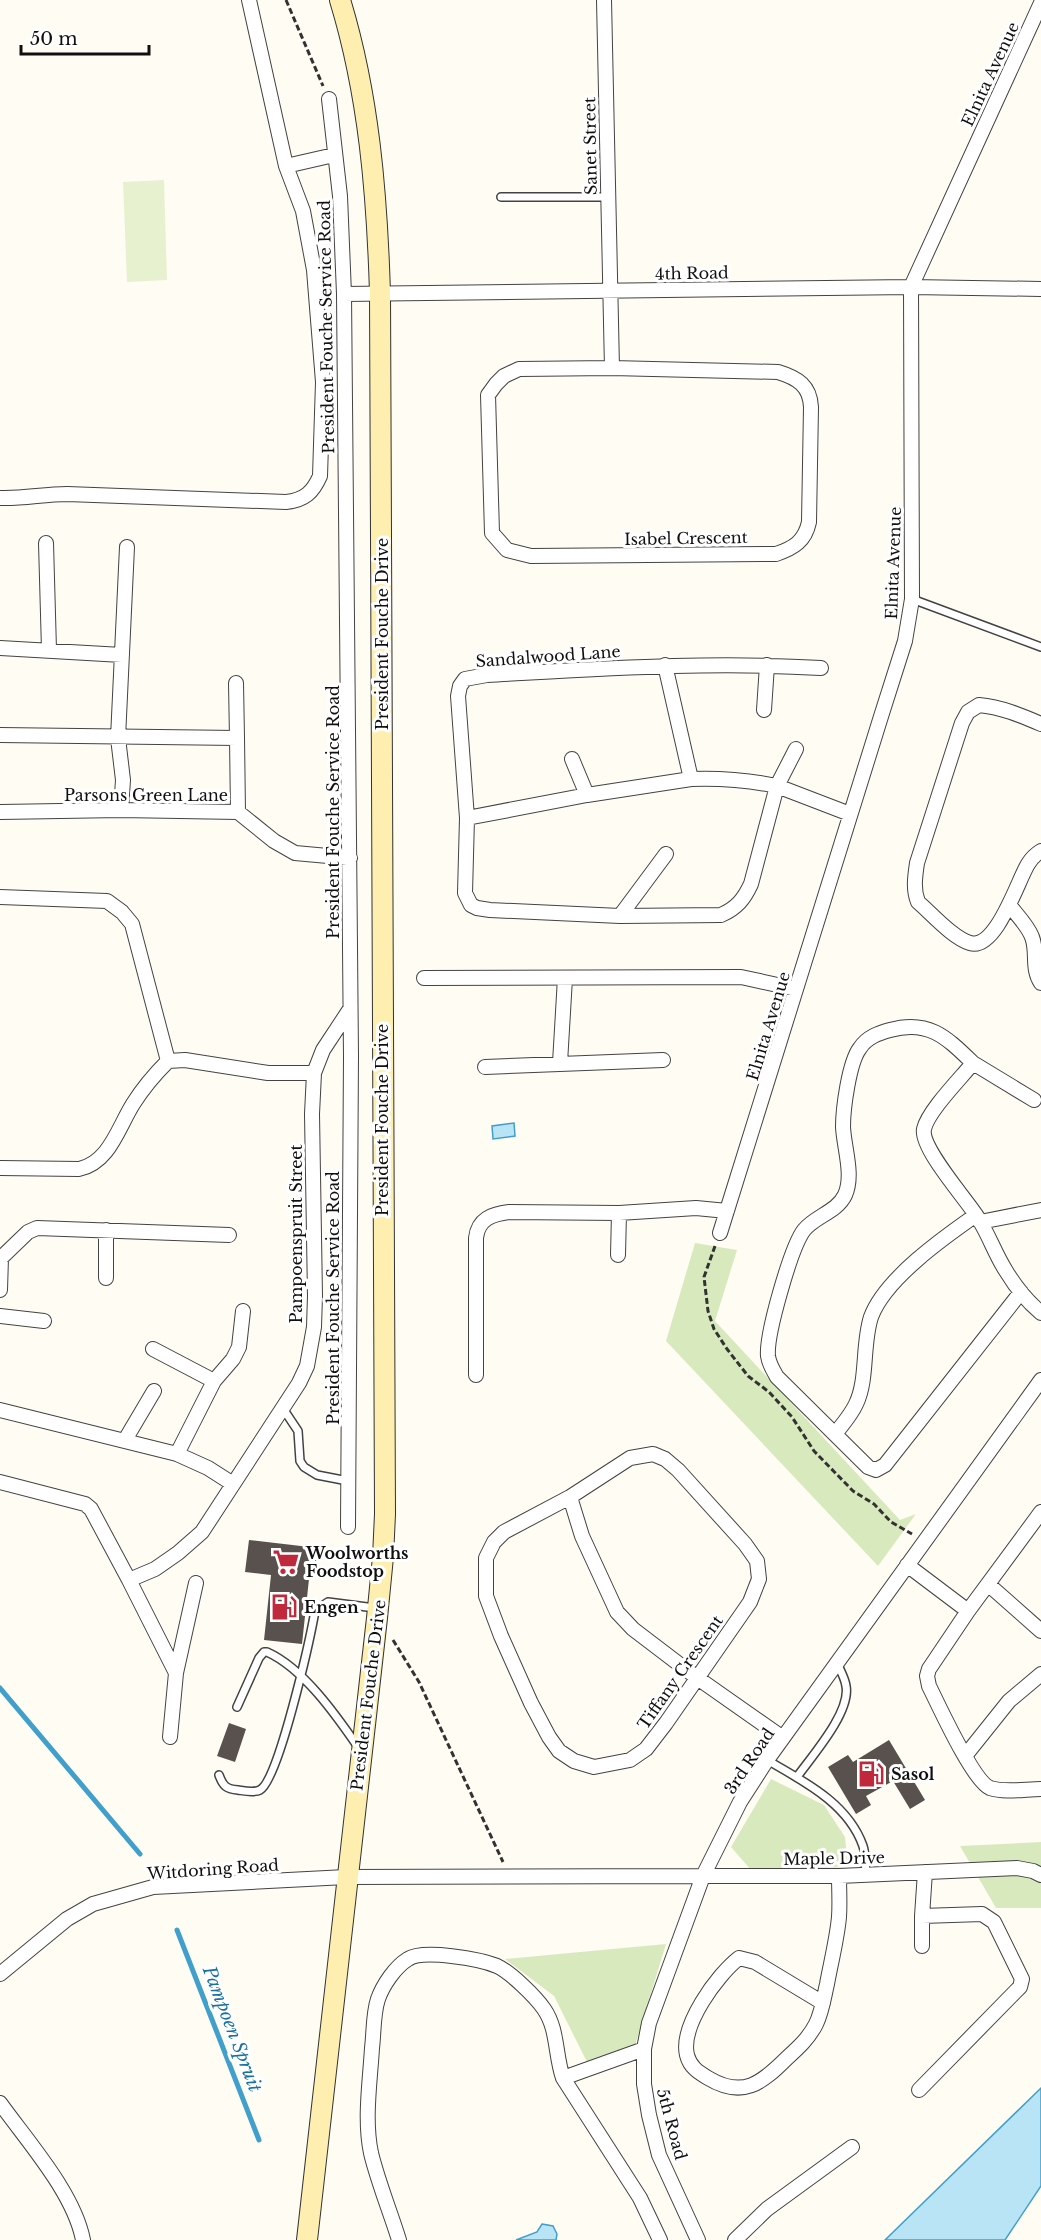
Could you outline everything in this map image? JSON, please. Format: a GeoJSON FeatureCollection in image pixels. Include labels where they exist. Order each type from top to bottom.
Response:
{"type":"FeatureCollection","features":[{"type":"Feature","properties":{"kind":"street"},"geometry":{"type":"LineString","coordinates":[[0,498],[18,499],[43,494],[67,494],[286,502],[298,501],[315,488],[320,476],[323,382],[314,270],[303,211],[286,166],[249,0]]}},
{"type":"Feature","properties":{"kind":"street","name":"President Fouche Drive"},"geometry":{"type":"LineString","coordinates":[[307,2240],[377,1613],[385,1514],[380,293],[377,213],[368,131],[359,75],[340,0]]}},
{"type":"Feature","properties":{"kind":"street","name":"Sanet Street"},"geometry":{"type":"LineString","coordinates":[[604,0],[609,291]]}},
{"type":"Feature","properties":{"kind":"street","name":"Elnita Avenue"},"geometry":{"type":"LineString","coordinates":[[720,1233],[773,1071],[796,989],[905,641],[912,599],[911,287],[1041,3]]}},
{"type":"Feature","properties":{"kind":"street","name":"President Fouche Service Road"},"geometry":{"type":"LineString","coordinates":[[329,99],[340,196],[344,294],[350,858],[348,1527]]}},
{"type":"Feature","properties":{"kind":"street"},"geometry":{"type":"LineString","coordinates":[[286,166],[334,154]]}},
{"type":"Feature","properties":{"kind":"street","name":"4th Road"},"geometry":{"type":"LineString","coordinates":[[344,294],[911,287],[1041,289]]}},
{"type":"Feature","properties":{"kind":"street"},"geometry":{"type":"LineString","coordinates":[[609,291],[612,368]]}},
{"type":"Feature","properties":{"kind":"street","name":"Isabel Crescent"},"geometry":{"type":"LineString","coordinates":[[612,368],[778,372],[801,382],[810,394],[811,407],[809,522],[807,533],[802,540],[776,554],[531,556],[507,550],[492,534],[488,395],[504,376],[519,369],[612,368]]}},
{"type":"Feature","properties":{"kind":"street"},"geometry":{"type":"LineString","coordinates":[[46,543],[49,650]]}},
{"type":"Feature","properties":{"kind":"street"},"geometry":{"type":"LineString","coordinates":[[121,810],[123,780],[118,738],[127,547]]}},
{"type":"Feature","properties":{"kind":"street"},"geometry":{"type":"LineString","coordinates":[[0,648],[122,655]]}},
{"type":"Feature","properties":{"kind":"street"},"geometry":{"type":"LineString","coordinates":[[665,665],[691,779]]}},
{"type":"Feature","properties":{"kind":"street","name":"Sandalwood Lane"},"geometry":{"type":"LineString","coordinates":[[796,749],[777,786],[752,884],[744,899],[737,906],[721,915],[620,916],[477,908],[471,905],[465,893],[467,818],[458,706],[460,686],[465,679],[487,675],[665,665],[767,665],[821,668]]}},
{"type":"Feature","properties":{"kind":"street"},"geometry":{"type":"LineString","coordinates":[[764,710],[767,665]]}},
{"type":"Feature","properties":{"kind":"street"},"geometry":{"type":"LineString","coordinates":[[236,683],[238,812]]}},
{"type":"Feature","properties":{"kind":"street"},"geometry":{"type":"LineString","coordinates":[[1041,724],[1008,710],[988,706],[979,705],[968,712],[962,723],[917,863],[914,885],[918,902],[959,937],[971,944],[980,943],[990,934],[1010,906],[1028,862],[1041,851]]}},
{"type":"Feature","properties":{"kind":"street"},"geometry":{"type":"LineString","coordinates":[[0,735],[237,738]]}},
{"type":"Feature","properties":{"kind":"street"},"geometry":{"type":"LineString","coordinates":[[572,759],[587,795]]}},
{"type":"Feature","properties":{"kind":"street"},"geometry":{"type":"LineString","coordinates":[[467,818],[587,795],[691,779],[727,779],[777,786],[850,814]]}},
{"type":"Feature","properties":{"kind":"street","name":"Parsons Green Lane"},"geometry":{"type":"LineString","coordinates":[[0,812],[121,810],[238,812],[274,841],[295,853],[350,858]]}},
{"type":"Feature","properties":{"kind":"street"},"geometry":{"type":"LineString","coordinates":[[620,916],[666,854]]}},
{"type":"Feature","properties":{"kind":"street"},"geometry":{"type":"LineString","coordinates":[[0,897],[107,901],[122,912],[132,924],[168,1061]]}},
{"type":"Feature","properties":{"kind":"street"},"geometry":{"type":"LineString","coordinates":[[1010,906],[1032,935],[1034,966],[1041,983]]}},
{"type":"Feature","properties":{"kind":"street"},"geometry":{"type":"LineString","coordinates":[[424,978],[741,976],[796,989]]}},
{"type":"Feature","properties":{"kind":"street"},"geometry":{"type":"LineString","coordinates":[[560,1063],[565,978]]}},
{"type":"Feature","properties":{"kind":"street","name":"Pampoenspruit Street"},"geometry":{"type":"LineString","coordinates":[[129,1580],[155,1569],[193,1541],[209,1523],[299,1383],[307,1366],[314,1326],[312,1105],[314,1073],[323,1050],[350,1010]]}},
{"type":"Feature","properties":{"kind":"street"},"geometry":{"type":"LineString","coordinates":[[1021,1292],[880,1468],[872,1470],[868,1467],[777,1377],[769,1362],[768,1354],[780,1297],[802,1232],[810,1223],[833,1208],[844,1195],[848,1178],[843,1127],[844,1100],[859,1049],[878,1033],[898,1028],[922,1027],[943,1035],[973,1063],[1034,1100]]}},
{"type":"Feature","properties":{"kind":"street"},"geometry":{"type":"LineString","coordinates":[[0,1168],[79,1169],[89,1167],[105,1154],[134,1102],[153,1076],[168,1061],[185,1060],[268,1073],[314,1073]]}},
{"type":"Feature","properties":{"kind":"street"},"geometry":{"type":"LineString","coordinates":[[485,1067],[663,1060]]}},
{"type":"Feature","properties":{"kind":"street"},"geometry":{"type":"LineString","coordinates":[[973,1063],[932,1113],[924,1129],[924,1137],[941,1167],[978,1218],[1006,1271],[1021,1292],[1041,1313]]}},
{"type":"Feature","properties":{"kind":"street"},"geometry":{"type":"LineString","coordinates":[[476,1375],[476,1238],[480,1223],[492,1216],[509,1212],[619,1213],[696,1208],[727,1211]]}},
{"type":"Feature","properties":{"kind":"street"},"geometry":{"type":"LineString","coordinates":[[835,1434],[857,1404],[867,1335],[880,1298],[889,1286],[941,1239],[978,1218],[1041,1210]]}},
{"type":"Feature","properties":{"kind":"street"},"geometry":{"type":"LineString","coordinates":[[618,1255],[619,1213]]}},
{"type":"Feature","properties":{"kind":"street"},"geometry":{"type":"LineString","coordinates":[[0,1290],[0,1258],[28,1232],[38,1228],[229,1235]]}},
{"type":"Feature","properties":{"kind":"street"},"geometry":{"type":"LineString","coordinates":[[106,1230],[106,1278]]}},
{"type":"Feature","properties":{"kind":"street"},"geometry":{"type":"LineString","coordinates":[[177,1454],[214,1381],[233,1359],[239,1347],[243,1311]]}},
{"type":"Feature","properties":{"kind":"street"},"geometry":{"type":"LineString","coordinates":[[0,1316],[44,1322]]}},
{"type":"Feature","properties":{"kind":"street"},"geometry":{"type":"LineString","coordinates":[[153,1349],[214,1381]]}},
{"type":"Feature","properties":{"kind":"street","name":"3rd Road"},"geometry":{"type":"LineString","coordinates":[[703,1876],[740,1802],[767,1760],[1041,1380]]}},
{"type":"Feature","properties":{"kind":"street"},"geometry":{"type":"LineString","coordinates":[[125,1440],[154,1391]]}},
{"type":"Feature","properties":{"kind":"street"},"geometry":{"type":"LineString","coordinates":[[0,1410],[177,1454],[208,1468],[233,1484]]}},
{"type":"Feature","properties":{"kind":"street","name":"Tiffany Crescent"},"geometry":{"type":"LineString","coordinates":[[653,1454],[659,1456],[678,1470],[745,1544],[757,1561],[759,1579],[750,1602],[646,1749],[630,1760],[594,1767],[574,1761],[559,1751],[549,1737],[501,1636],[486,1596],[486,1558],[494,1542],[504,1532],[570,1497],[630,1458],[653,1454]]}},
{"type":"Feature","properties":{"kind":"street"},"geometry":{"type":"LineString","coordinates":[[0,1482],[85,1504],[91,1509],[176,1673]]}},
{"type":"Feature","properties":{"kind":"street"},"geometry":{"type":"LineString","coordinates":[[570,1497],[582,1536],[617,1612],[633,1629],[696,1677],[783,1738]]}},
{"type":"Feature","properties":{"kind":"street"},"geometry":{"type":"LineString","coordinates":[[1041,1512],[968,1611],[929,1669],[927,1676],[928,1686],[965,1756],[984,1785],[989,1788],[1041,1789]]}},
{"type":"Feature","properties":{"kind":"street"},"geometry":{"type":"LineString","coordinates":[[907,1565],[968,1611]]}},
{"type":"Feature","properties":{"kind":"street"},"geometry":{"type":"LineString","coordinates":[[170,1737],[176,1673],[196,1583]]}},
{"type":"Feature","properties":{"kind":"street"},"geometry":{"type":"LineString","coordinates":[[989,1584],[1041,1631]]}},
{"type":"Feature","properties":{"kind":"street"},"geometry":{"type":"LineString","coordinates":[[965,1756],[1009,1701],[1041,1674]]}},
{"type":"Feature","properties":{"kind":"street","name":"Maple Drive"},"geometry":{"type":"LineString","coordinates":[[703,1876],[839,1876],[1017,1868],[1041,1875]]}},
{"type":"Feature","properties":{"kind":"street"},"geometry":{"type":"LineString","coordinates":[[922,1946],[925,1872]]}},
{"type":"Feature","properties":{"kind":"street"},"geometry":{"type":"LineString","coordinates":[[346,1877],[703,1876]]}},
{"type":"Feature","properties":{"kind":"street","name":"5th Road"},"geometry":{"type":"LineString","coordinates":[[698,2240],[659,2155],[644,2084],[644,2049],[649,2022],[703,1876]]}},
{"type":"Feature","properties":{"kind":"street"},"geometry":{"type":"LineString","coordinates":[[823,2003],[755,1962],[738,1958],[718,1977],[695,2017],[686,2044],[687,2056],[693,2068],[720,2085],[744,2088],[758,2084],[768,2077],[807,2038],[817,2023],[823,2003],[839,1917],[839,1876]]}},
{"type":"Feature","properties":{"kind":"street","name":"Witdoring Road"},"geometry":{"type":"LineString","coordinates":[[0,1974],[67,1919],[93,1904],[121,1895],[153,1887],[346,1877]]}},
{"type":"Feature","properties":{"kind":"street"},"geometry":{"type":"LineString","coordinates":[[919,2090],[1020,1987],[1022,1979],[994,1922],[988,1917],[982,1914],[922,1916]]}},
{"type":"Feature","properties":{"kind":"street"},"geometry":{"type":"LineString","coordinates":[[399,2240],[371,2152],[369,2090],[378,1999],[393,1974],[408,1958],[419,1955],[448,1956],[485,1962],[499,1967],[543,2008],[551,2021],[555,2034],[557,2061],[563,2078],[640,2198],[660,2240]]}},
{"type":"Feature","properties":{"kind":"street"},"geometry":{"type":"LineString","coordinates":[[563,2078],[644,2049]]}},
{"type":"Feature","properties":{"kind":"street"},"geometry":{"type":"LineString","coordinates":[[0,2103],[67,2198],[77,2216],[83,2240]]}},
{"type":"Feature","properties":{"kind":"street"},"geometry":{"type":"LineString","coordinates":[[735,2240],[767,2209],[852,2147]]}},
{"type":"Feature","properties":{"kind":"lane"},"geometry":{"type":"LineString","coordinates":[[501,197],[607,197]]}},
{"type":"Feature","properties":{"kind":"lane"},"geometry":{"type":"LineString","coordinates":[[912,599],[1041,646]]}},
{"type":"Feature","properties":{"kind":"lane"},"geometry":{"type":"LineString","coordinates":[[282,1407],[298,1431],[300,1461],[304,1467],[317,1475],[348,1481]]}},
{"type":"Feature","properties":{"kind":"lane"},"geometry":{"type":"LineString","coordinates":[[219,1774],[224,1785],[229,1789],[257,1791],[267,1784],[302,1677],[315,1611],[328,1602],[377,1613]]}},
{"type":"Feature","properties":{"kind":"lane"},"geometry":{"type":"LineString","coordinates":[[237,1707],[259,1658],[264,1652],[270,1653],[302,1677],[334,1713],[361,1751]]}},
{"type":"Feature","properties":{"kind":"lane"},"geometry":{"type":"LineString","coordinates":[[796,1777],[836,1722],[844,1706],[847,1686],[837,1663]]}},
{"type":"Feature","properties":{"kind":"lane"},"geometry":{"type":"LineString","coordinates":[[767,1760],[823,1795],[847,1819],[863,1846],[866,1874]]}},
{"type":"Feature","properties":{"kind":"path"},"geometry":{"type":"LineString","coordinates":[[286,0],[329,99]]}},
{"type":"Feature","properties":{"kind":"path"},"geometry":{"type":"LineString","coordinates":[[377,1613],[419,1682],[510,1878]]}},
{"type":"Feature","properties":{"kind":"green space"},"geometry":{"type":"Polygon","coordinates":[[[164,180],[167,280],[127,282],[123,182],[164,180]]]}},
{"type":"Feature","properties":{"kind":"green space"},"geometry":{"type":"Polygon","coordinates":[[[695,1243],[737,1250],[715,1321],[900,1520],[916,1514],[878,1566],[666,1341],[695,1243]]]}},
{"type":"Feature","properties":{"kind":"green space"},"geometry":{"type":"Polygon","coordinates":[[[771,1779],[824,1805],[845,1837],[848,1867],[751,1870],[731,1847],[771,1779]]]}},
{"type":"Feature","properties":{"kind":"green space"},"geometry":{"type":"Polygon","coordinates":[[[1041,1842],[1041,1908],[996,1908],[960,1846],[1041,1842]]]}},
{"type":"Feature","properties":{"kind":"green space"},"geometry":{"type":"Polygon","coordinates":[[[666,1944],[634,2049],[588,2064],[554,1996],[505,1959],[666,1944]]]}},
{"type":"Feature","properties":{"kind":"water"},"geometry":{"type":"Polygon","coordinates":[[[514,1123],[515,1136],[493,1139],[492,1126],[514,1123]]]}},
{"type":"Feature","properties":{"kind":"water"},"geometry":{"type":"Polygon","coordinates":[[[1041,2088],[1041,2186],[1005,2240],[885,2240],[1041,2088]]]}},
{"type":"Feature","properties":{"kind":"water"},"geometry":{"type":"Polygon","coordinates":[[[542,2224],[553,2226],[557,2234],[556,2240],[516,2240],[537,2232],[542,2224]]]}},
{"type":"Feature","properties":{"kind":"building"},"geometry":{"type":"Polygon","coordinates":[[[249,1540],[318,1548],[314,1579],[309,1579],[302,1644],[264,1640],[271,1575],[245,1572],[249,1540]]]}},
{"type":"Feature","properties":{"kind":"building"},"geometry":{"type":"Polygon","coordinates":[[[229,1723],[246,1729],[235,1762],[217,1756],[229,1723]]]}},
{"type":"Feature","properties":{"kind":"building","name":"Sasol"},"geometry":{"type":"Polygon","coordinates":[[[889,1740],[925,1800],[910,1809],[893,1781],[866,1796],[871,1805],[856,1814],[828,1767],[848,1755],[853,1762],[889,1740]]]}},
{"type":"Feature","properties":{"kind":"waterway","name":"Pampoen Spruit"},"geometry":{"type":"LineString","coordinates":[[0,1688],[140,1854]]}},
{"type":"Feature","properties":{"kind":"waterway","name":"Pampoen Spruit"},"geometry":{"type":"LineString","coordinates":[[177,1930],[259,2140]]}},
{"type":"Feature","properties":{"kind":"place","name":"Woolworths Foodstop"},"geometry":{"type":"Point","coordinates":[286,1562]}},
{"type":"Feature","properties":{"kind":"place","name":"Engen"},"geometry":{"type":"Point","coordinates":[284,1607]}},
{"type":"Feature","properties":{"kind":"place","name":"Sasol"},"geometry":{"type":"Point","coordinates":[871,1774]}}]}
